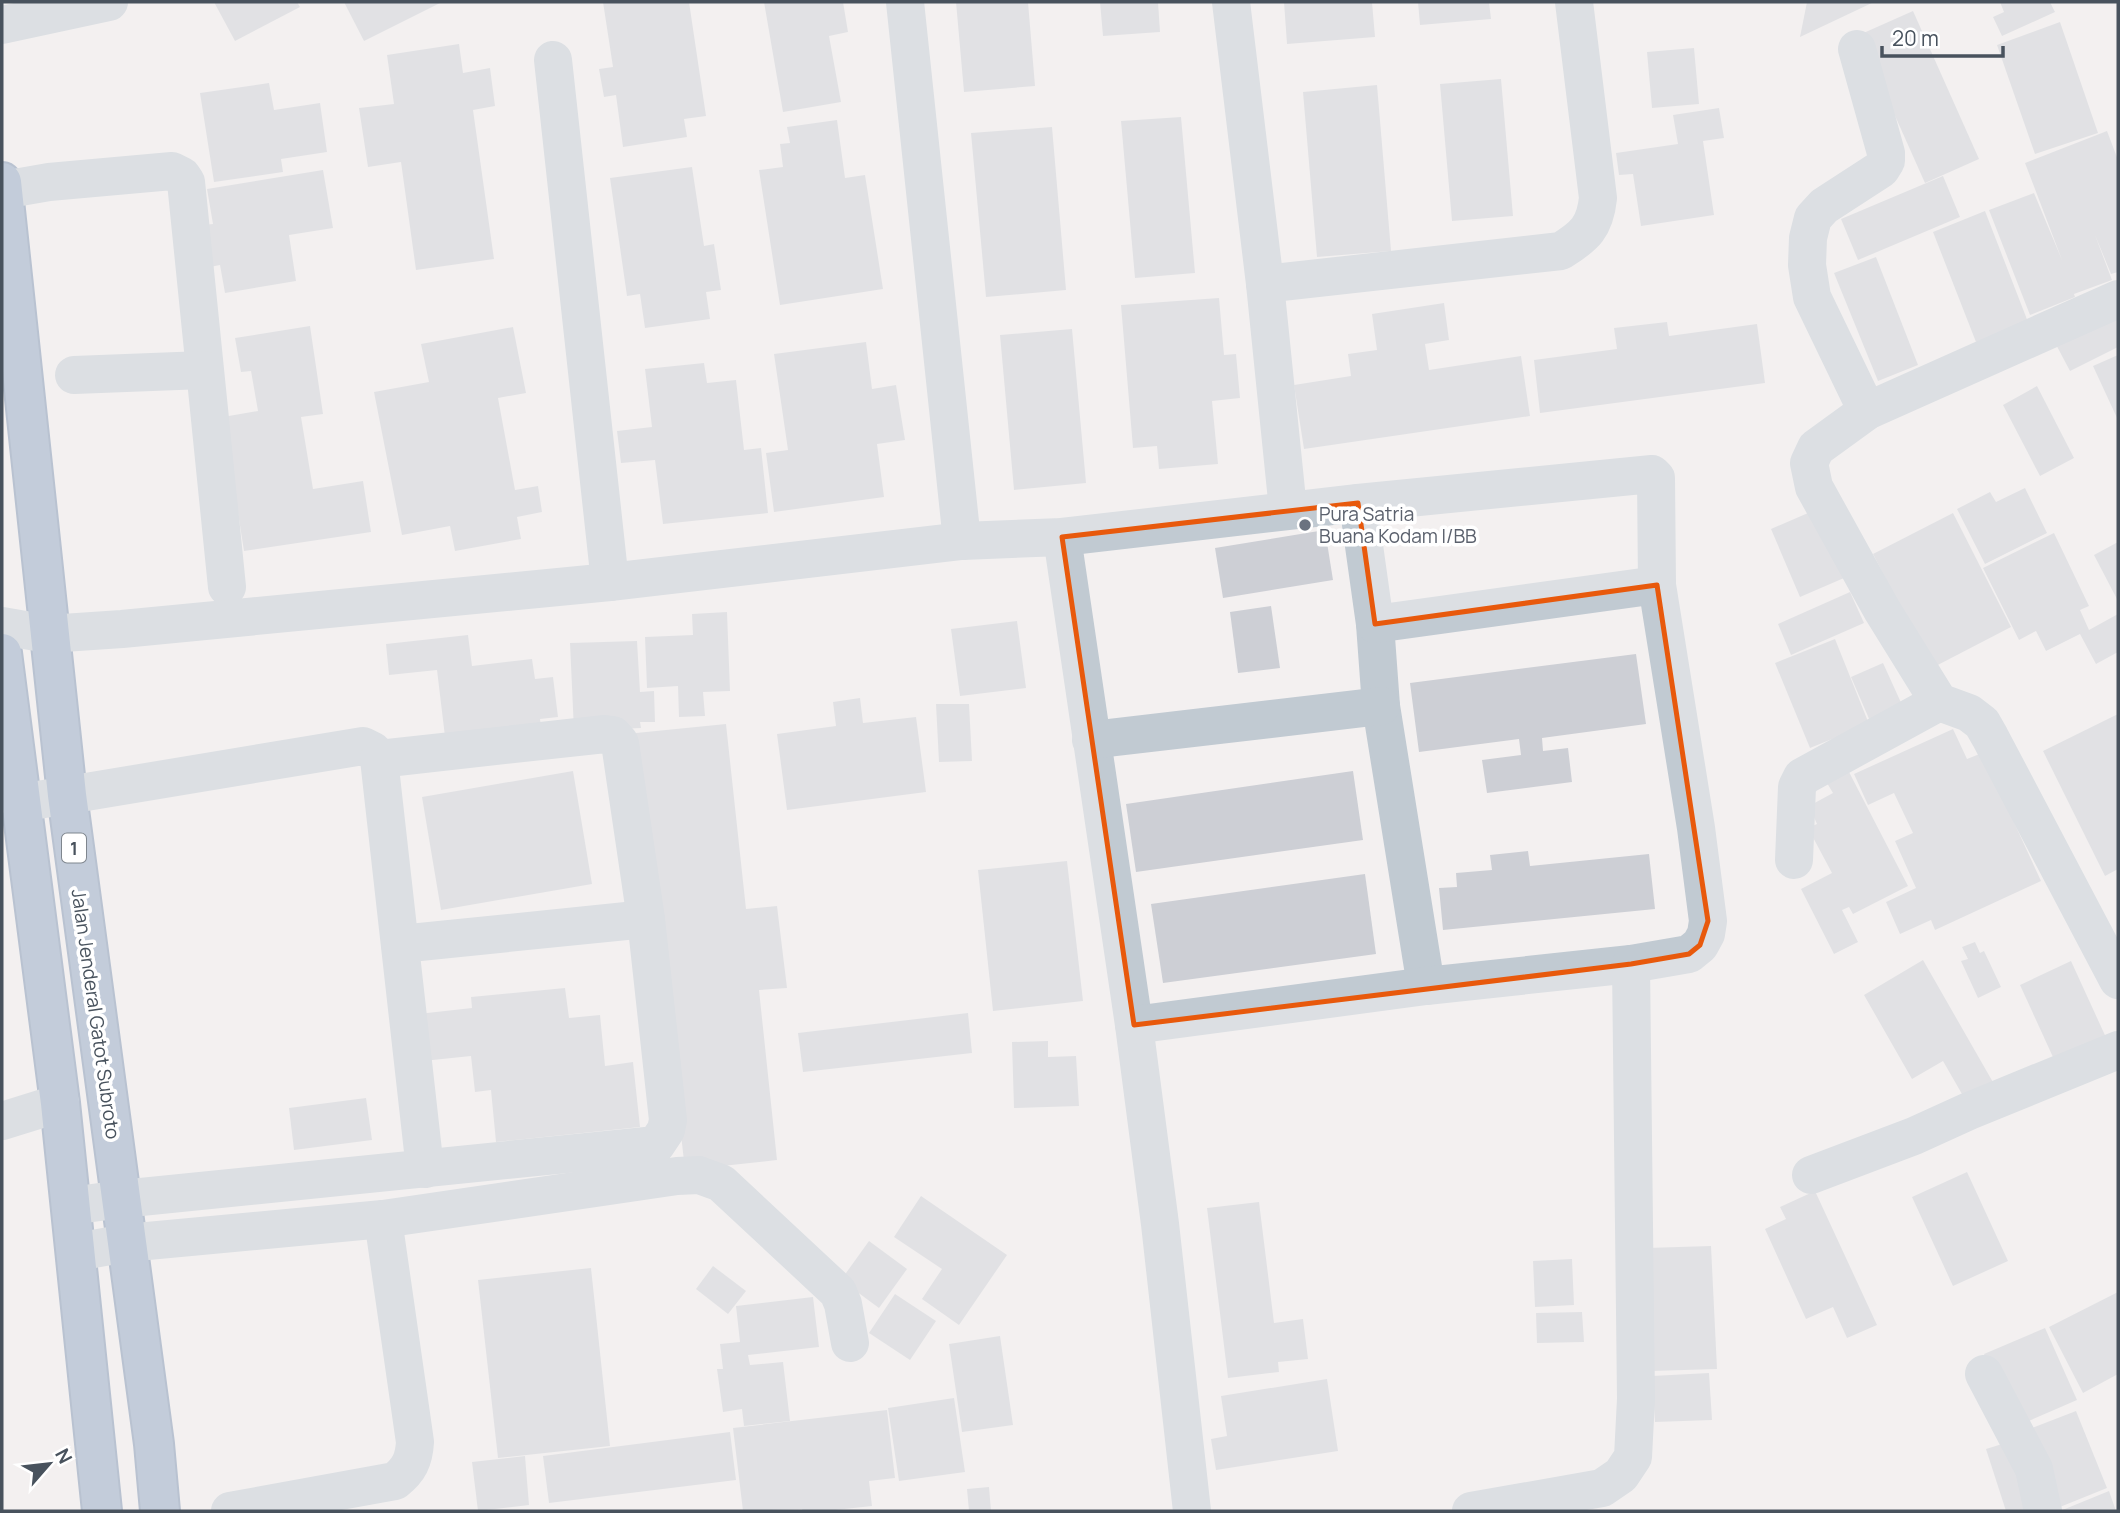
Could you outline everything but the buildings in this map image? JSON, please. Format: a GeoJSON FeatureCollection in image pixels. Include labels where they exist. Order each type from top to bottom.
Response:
{"type":"FeatureCollection","features":[{"type":"Feature","properties":{"kind":"highway","name":"Jalan Jenderal Gatot Subroto"},"geometry":{"type":"LineString","coordinates":[[2,187],[67,795],[154,1444],[160,1511]]}},
{"type":"Feature","properties":{"kind":"highway"},"geometry":{"type":"LineString","coordinates":[[2,653],[60,1104],[102,1511]]}},
{"type":"Feature","properties":{"kind":"street"},"geometry":{"type":"LineString","coordinates":[[2,25],[109,2]]}},
{"type":"Feature","properties":{"kind":"street"},"geometry":{"type":"LineString","coordinates":[[905,2],[962,541]]}},
{"type":"Feature","properties":{"kind":"street"},"geometry":{"type":"LineString","coordinates":[[1231,2],[1265,284],[1288,510]]}},
{"type":"Feature","properties":{"kind":"street"},"geometry":{"type":"LineString","coordinates":[[1265,284],[1561,251],[1578,241],[1592,226],[1598,198],[1574,2]]}},
{"type":"Feature","properties":{"kind":"street"},"geometry":{"type":"LineString","coordinates":[[1857,49],[1886,161],[1881,169],[1824,206],[1813,218],[1808,238],[1807,265],[1812,297],[1867,411]]}},
{"type":"Feature","properties":{"kind":"street"},"geometry":{"type":"LineString","coordinates":[[553,60],[611,582]]}},
{"type":"Feature","properties":{"kind":"street"},"geometry":{"type":"LineString","coordinates":[[2,187],[172,171],[182,176],[186,182],[227,587]]}},
{"type":"Feature","properties":{"kind":"street"},"geometry":{"type":"LineString","coordinates":[[2118,299],[1867,411],[1816,448],[1809,463],[1814,487],[1882,610],[1939,702],[1969,713],[1982,723],[2118,980]]}},
{"type":"Feature","properties":{"kind":"street"},"geometry":{"type":"LineString","coordinates":[[74,375],[204,370]]}},
{"type":"Feature","properties":{"kind":"street"},"geometry":{"type":"LineString","coordinates":[[2,626],[48,634],[611,582],[962,541],[1062,537],[1288,510],[1652,474],[1656,478],[1657,585],[1708,921],[1706,934],[1700,945],[1689,954],[1631,964],[1426,986],[1135,1025]]}},
{"type":"Feature","properties":{"kind":"street"},"geometry":{"type":"LineString","coordinates":[[1358,503],[1375,624],[1381,706],[1426,986]]}},
{"type":"Feature","properties":{"kind":"street"},"geometry":{"type":"LineString","coordinates":[[1062,537],[1135,1025],[1192,1511]]}},
{"type":"Feature","properties":{"kind":"street"},"geometry":{"type":"LineString","coordinates":[[1375,624],[1657,585]]}},
{"type":"Feature","properties":{"kind":"street"},"geometry":{"type":"LineString","coordinates":[[1794,860],[1797,787],[1802,776],[1939,702]]}},
{"type":"Feature","properties":{"kind":"street"},"geometry":{"type":"LineString","coordinates":[[1091,740],[1381,706]]}},
{"type":"Feature","properties":{"kind":"street"},"geometry":{"type":"LineString","coordinates":[[71,1206],[656,1145],[663,1138],[668,1120],[646,919],[620,743],[613,735],[605,734],[379,760]]}},
{"type":"Feature","properties":{"kind":"street"},"geometry":{"type":"LineString","coordinates":[[20,803],[363,746],[373,751],[379,760],[425,1169]]}},
{"type":"Feature","properties":{"kind":"street"},"geometry":{"type":"LineString","coordinates":[[400,944],[646,919]]}},
{"type":"Feature","properties":{"kind":"street"},"geometry":{"type":"LineString","coordinates":[[1471,1511],[1602,1488],[1621,1475],[1633,1457],[1636,1399],[1631,964]]}},
{"type":"Feature","properties":{"kind":"street"},"geometry":{"type":"LineString","coordinates":[[1811,1175],[1914,1136],[2118,1050]]}},
{"type":"Feature","properties":{"kind":"street"},"geometry":{"type":"LineString","coordinates":[[2,1121],[60,1104]]}},
{"type":"Feature","properties":{"kind":"street"},"geometry":{"type":"LineString","coordinates":[[77,1252],[126,1243],[383,1219],[699,1175],[721,1183],[838,1292],[843,1304],[850,1343]]}},
{"type":"Feature","properties":{"kind":"street"},"geometry":{"type":"LineString","coordinates":[[230,1511],[395,1481],[405,1473],[414,1456],[415,1442],[383,1219]]}},
{"type":"Feature","properties":{"kind":"street"},"geometry":{"type":"LineString","coordinates":[[1984,1374],[2034,1469],[2043,1511]]}},
{"type":"Feature","properties":{"kind":"highlighted area"},"geometry":{"type":"Polygon","coordinates":[[[1358,503],[1375,624],[1657,585],[1708,921],[1700,945],[1689,954],[1631,964],[1134,1025],[1062,537],[1358,503]]]}},
{"type":"Feature","properties":{"kind":"place","name":"Pura Satria Buana Kodam I/BB"},"geometry":{"type":"Point","coordinates":[1305,525]}}]}
